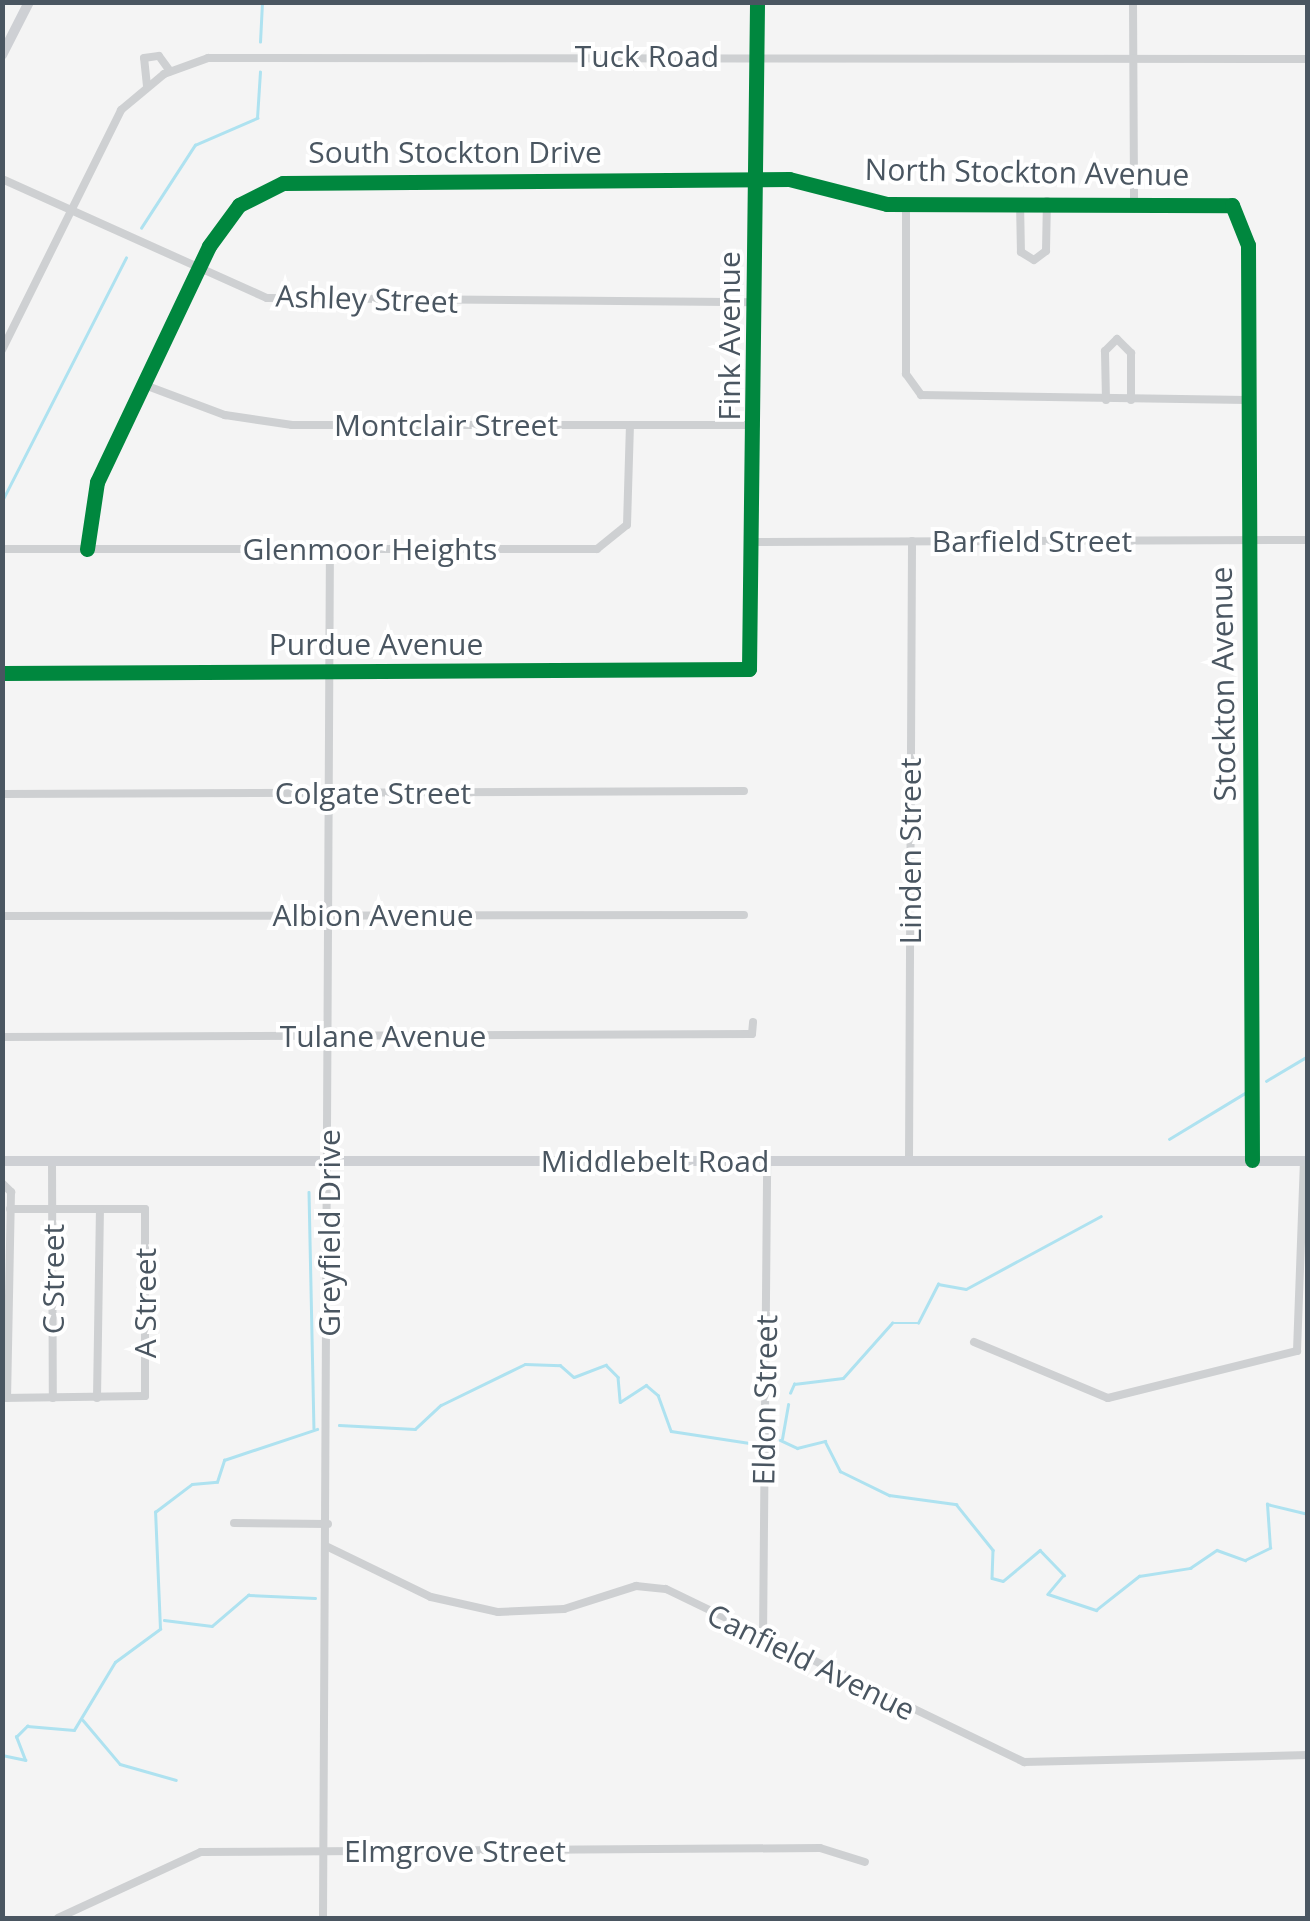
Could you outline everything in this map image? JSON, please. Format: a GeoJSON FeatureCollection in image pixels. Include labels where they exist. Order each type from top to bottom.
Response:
{"type":"FeatureCollection","features":[{"type":"Feature","properties":{"kind":"street"},"geometry":{"type":"LineString","coordinates":[[2,55],[30,2]]}},
{"type":"Feature","properties":{"kind":"street","name":"Fink Avenue"},"geometry":{"type":"LineString","coordinates":[[749,669],[757,542],[756,2]]}},
{"type":"Feature","properties":{"kind":"street"},"geometry":{"type":"LineString","coordinates":[[1132,2],[1134,202]]}},
{"type":"Feature","properties":{"kind":"street","name":"Tuck Road"},"geometry":{"type":"LineString","coordinates":[[147,86],[144,58],[159,56],[170,70]]}},
{"type":"Feature","properties":{"kind":"street","name":"Tuck Road"},"geometry":{"type":"LineString","coordinates":[[2,350],[112,122],[147,86],[170,70],[235,56],[1308,59]]}},
{"type":"Feature","properties":{"kind":"street","name":"Ashley Street"},"geometry":{"type":"LineString","coordinates":[[2,179],[197,272],[306,302],[756,302]]}},
{"type":"Feature","properties":{"kind":"street","name":"North Stockton Avenue"},"geometry":{"type":"LineString","coordinates":[[757,179],[906,204],[1134,202],[1237,208]]}},
{"type":"Feature","properties":{"kind":"street","name":"South Stockton Drive"},"geometry":{"type":"LineString","coordinates":[[87,549],[97,482],[197,272],[233,212],[292,181],[757,179]]}},
{"type":"Feature","properties":{"kind":"street","name":"North Stockton Avenue"},"geometry":{"type":"LineString","coordinates":[[1020,202],[1021,252],[1034,260],[1046,251],[1047,202]]}},
{"type":"Feature","properties":{"kind":"street"},"geometry":{"type":"LineString","coordinates":[[906,204],[906,374],[921,395],[1247,400]]}},
{"type":"Feature","properties":{"kind":"street","name":"Stockton Avenue"},"geometry":{"type":"LineString","coordinates":[[1237,208],[1248,245],[1248,540],[1256,624],[1252,1160]]}},
{"type":"Feature","properties":{"kind":"street"},"geometry":{"type":"LineString","coordinates":[[1106,400],[1105,351],[1116,340],[1131,353],[1131,400]]}},
{"type":"Feature","properties":{"kind":"street","name":"Montclair Street"},"geometry":{"type":"LineString","coordinates":[[142,384],[268,423],[756,425]]}},
{"type":"Feature","properties":{"kind":"street","name":"Glenmoor Heights"},"geometry":{"type":"LineString","coordinates":[[2,549],[608,544],[628,525],[630,425]]}},
{"type":"Feature","properties":{"kind":"street","name":"Barfield Street"},"geometry":{"type":"LineString","coordinates":[[757,542],[1308,540]]}},
{"type":"Feature","properties":{"kind":"street","name":"Linden Street"},"geometry":{"type":"LineString","coordinates":[[909,1160],[912,541]]}},
{"type":"Feature","properties":{"kind":"street","name":"Greyfield Drive"},"geometry":{"type":"LineString","coordinates":[[322,1918],[328,1546],[330,548]]}},
{"type":"Feature","properties":{"kind":"street","name":"Purdue Avenue"},"geometry":{"type":"LineString","coordinates":[[2,672],[749,669]]}},
{"type":"Feature","properties":{"kind":"street","name":"Colgate Street"},"geometry":{"type":"LineString","coordinates":[[2,794],[744,791]]}},
{"type":"Feature","properties":{"kind":"street","name":"Albion Avenue"},"geometry":{"type":"LineString","coordinates":[[2,916],[744,915]]}},
{"type":"Feature","properties":{"kind":"street","name":"Tulane Avenue"},"geometry":{"type":"LineString","coordinates":[[2,1037],[752,1034],[753,1022]]}},
{"type":"Feature","properties":{"kind":"street","name":"Middlebelt Road"},"geometry":{"type":"LineString","coordinates":[[2,1161],[1306,1161]]}},
{"type":"Feature","properties":{"kind":"street","name":"C Street"},"geometry":{"type":"LineString","coordinates":[[52,1161],[53,1398]]}},
{"type":"Feature","properties":{"kind":"street","name":"Eldon Street"},"geometry":{"type":"LineString","coordinates":[[763,1640],[767,1161]]}},
{"type":"Feature","properties":{"kind":"street"},"geometry":{"type":"LineString","coordinates":[[974,1342],[1108,1398],[1297,1351],[1306,1161]]}},
{"type":"Feature","properties":{"kind":"street"},"geometry":{"type":"LineString","coordinates":[[2,1183],[10,1209],[5,1398],[97,1398],[100,1209]]}},
{"type":"Feature","properties":{"kind":"street","name":"A Street"},"geometry":{"type":"LineString","coordinates":[[10,1209],[146,1209],[145,1396],[97,1398]]}},
{"type":"Feature","properties":{"kind":"street"},"geometry":{"type":"LineString","coordinates":[[234,1523],[328,1524]]}},
{"type":"Feature","properties":{"kind":"street","name":"Canfield Avenue"},"geometry":{"type":"LineString","coordinates":[[328,1546],[471,1608],[564,1609],[649,1586],[1024,1762],[1308,1755]]}},
{"type":"Feature","properties":{"kind":"street","name":"Elmgrove Street"},"geometry":{"type":"LineString","coordinates":[[58,1918],[187,1855],[820,1848],[865,1862]]}},
{"type":"Feature","properties":{"kind":"waterway"},"geometry":{"type":"LineString","coordinates":[[260,42],[262,2]]}},
{"type":"Feature","properties":{"kind":"waterway"},"geometry":{"type":"LineString","coordinates":[[141,228],[195,145],[257,118],[260,72]]}},
{"type":"Feature","properties":{"kind":"waterway"},"geometry":{"type":"LineString","coordinates":[[2,501],[126,258]]}},
{"type":"Feature","properties":{"kind":"waterway"},"geometry":{"type":"LineString","coordinates":[[1266,1081],[1308,1056]]}},
{"type":"Feature","properties":{"kind":"waterway"},"geometry":{"type":"LineString","coordinates":[[1169,1139],[1245,1093]]}},
{"type":"Feature","properties":{"kind":"waterway"},"geometry":{"type":"LineString","coordinates":[[309,1192],[314,1428]]}},
{"type":"Feature","properties":{"kind":"waterway"},"geometry":{"type":"LineString","coordinates":[[790,1393],[794,1384],[843,1378],[892,1323],[918,1323],[938,1284],[966,1289],[1101,1216]]}},
{"type":"Feature","properties":{"kind":"waterway"},"geometry":{"type":"LineString","coordinates":[[339,1425],[415,1429],[441,1405],[525,1364],[560,1365],[574,1377],[606,1365],[618,1377],[620,1402],[646,1385],[658,1395],[671,1431],[749,1443]]}},
{"type":"Feature","properties":{"kind":"waterway"},"geometry":{"type":"LineString","coordinates":[[782,1439],[788,1405]]}},
{"type":"Feature","properties":{"kind":"waterway"},"geometry":{"type":"LineString","coordinates":[[2,1755],[25,1760],[16,1737],[27,1726],[74,1730],[115,1662],[160,1629],[155,1512],[192,1484],[217,1482],[224,1460],[317,1429]]}},
{"type":"Feature","properties":{"kind":"waterway"},"geometry":{"type":"LineString","coordinates":[[780,1440],[797,1448],[825,1441],[840,1471],[889,1495],[956,1504],[993,1550],[992,1578],[1003,1581],[1040,1550],[1064,1575],[1048,1594],[1096,1610],[1139,1576],[1190,1568],[1217,1550],[1245,1560],[1270,1548],[1267,1504],[1308,1514]]}},
{"type":"Feature","properties":{"kind":"waterway"},"geometry":{"type":"LineString","coordinates":[[164,1620],[212,1626],[248,1595],[315,1598]]}},
{"type":"Feature","properties":{"kind":"waterway"},"geometry":{"type":"LineString","coordinates":[[83,1720],[120,1764],[176,1780]]}},
{"type":"Feature","properties":{"kind":"cycle path"},"geometry":{"type":"LineString","coordinates":[[2,673],[749,669],[757,2]]}},
{"type":"Feature","properties":{"kind":"cycle path"},"geometry":{"type":"LineString","coordinates":[[87,549],[97,482],[209,246],[239,205],[283,183],[789,179],[887,204],[1232,205],[1248,245],[1252,1160]]}}]}
